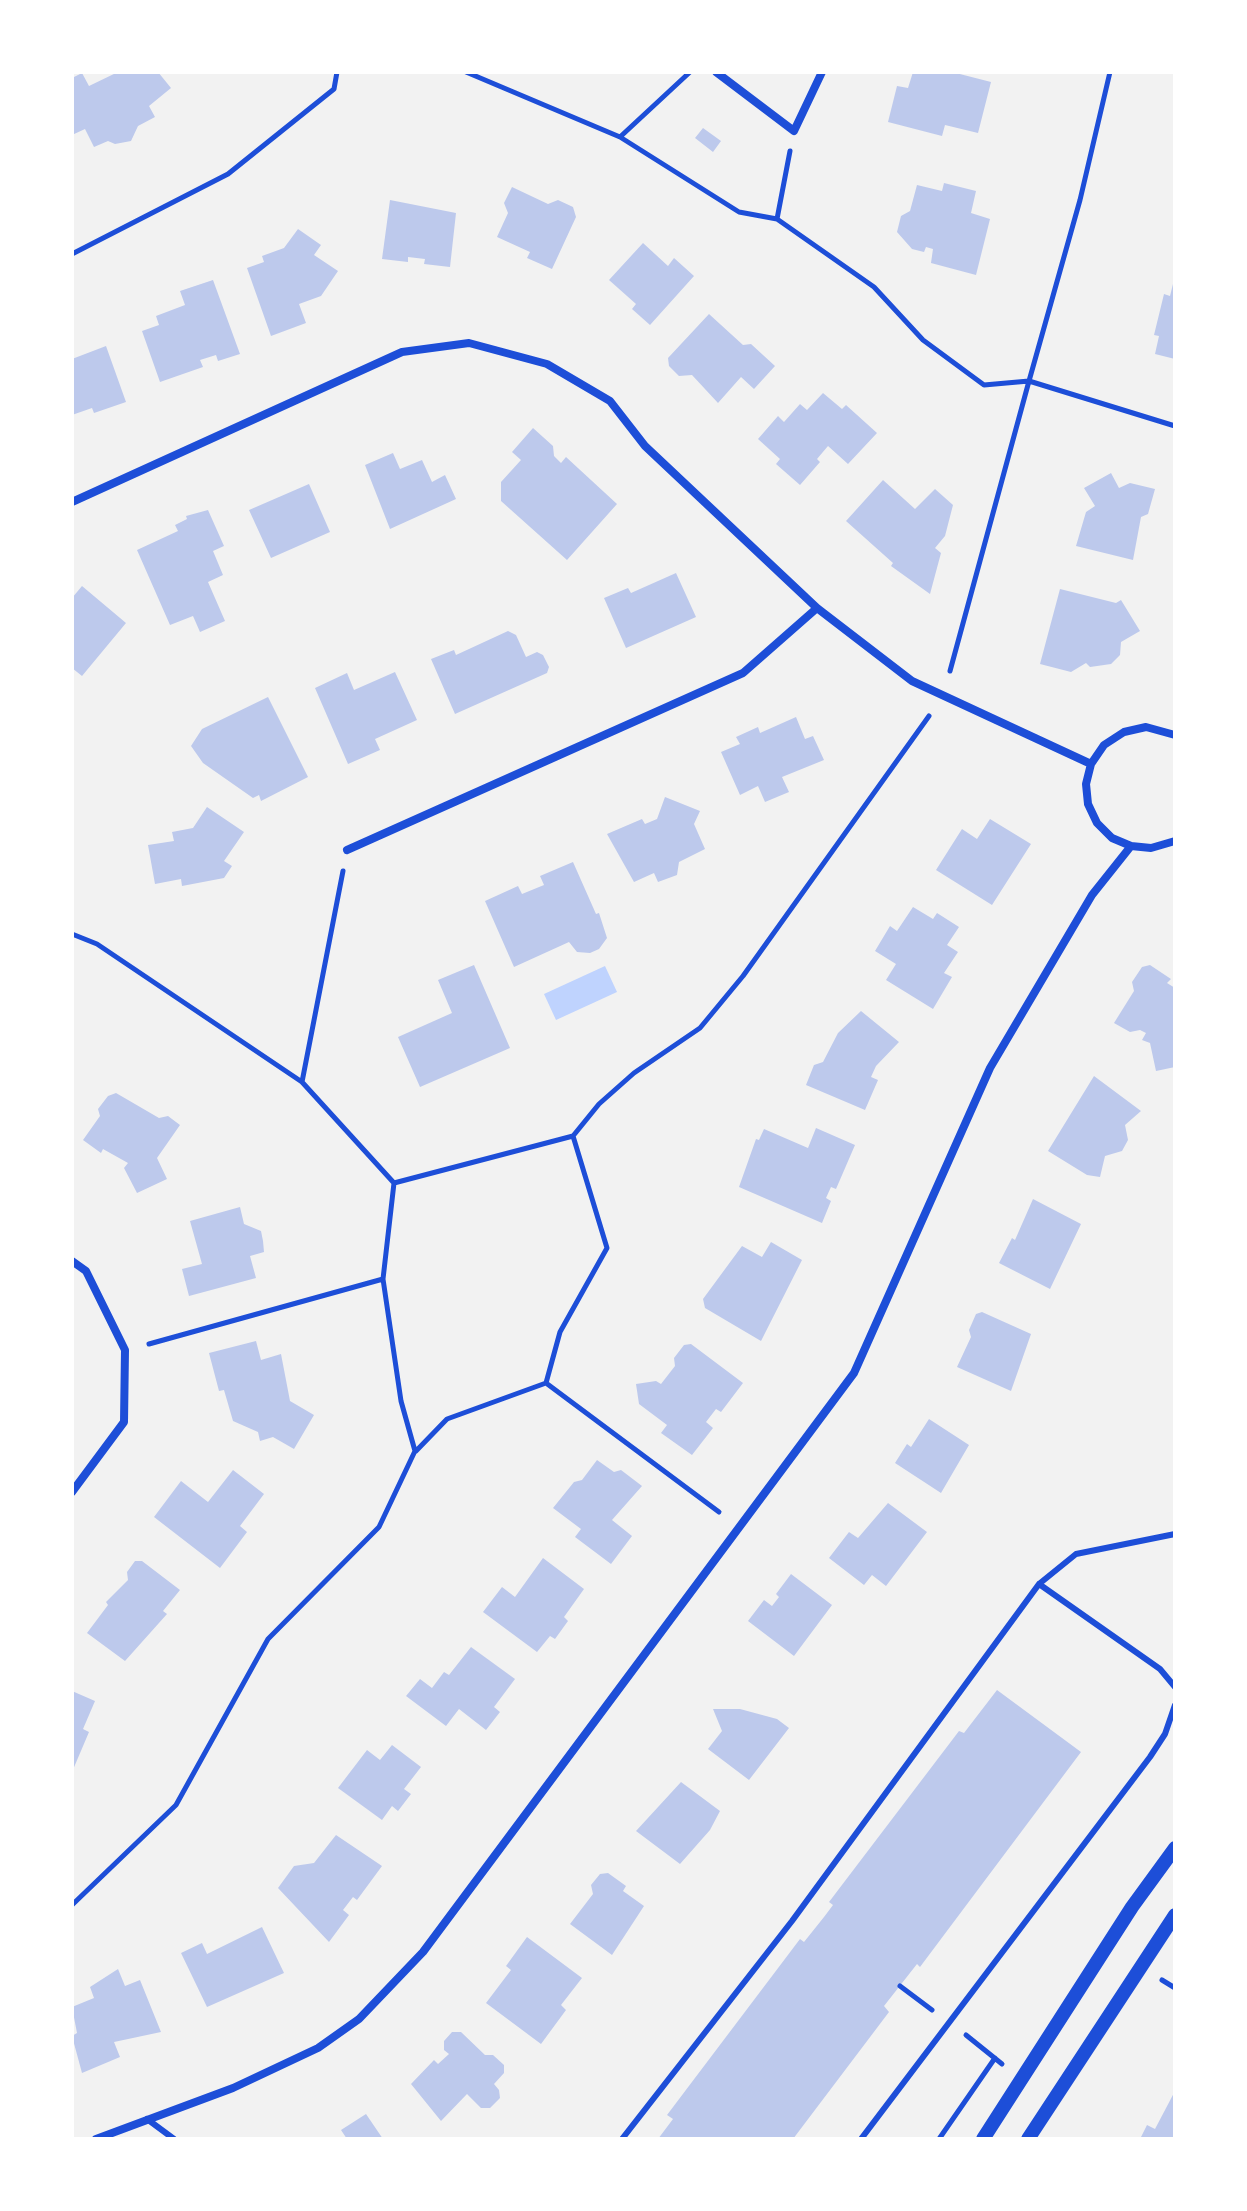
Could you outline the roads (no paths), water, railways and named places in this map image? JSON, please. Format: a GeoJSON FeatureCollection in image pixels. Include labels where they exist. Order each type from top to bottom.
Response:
{"type":"FeatureCollection","features":[{"type":"Feature","properties":{"kind":"street"},"geometry":{"type":"LineString","coordinates":[[716,72],[794,131],[822,72]]}},
{"type":"Feature","properties":{"kind":"street"},"geometry":{"type":"LineString","coordinates":[[72,502],[402,352],[469,343],[547,364],[610,401],[645,446],[817,608],[912,681],[1091,764]]}},
{"type":"Feature","properties":{"kind":"street"},"geometry":{"type":"LineString","coordinates":[[347,850],[743,673],[817,608]]}},
{"type":"Feature","properties":{"kind":"street"},"geometry":{"type":"LineString","coordinates":[[1175,735],[1146,727],[1124,732],[1104,745],[1091,764],[1086,784],[1093,814],[1112,838],[1131,846],[1151,848],[1175,841]]}},
{"type":"Feature","properties":{"kind":"street"},"geometry":{"type":"LineString","coordinates":[[96,2139],[233,2088],[318,2048],[359,2019],[423,1952],[854,1373],[990,1068],[1092,895],[1131,846]]}},
{"type":"Feature","properties":{"kind":"street"},"geometry":{"type":"LineString","coordinates":[[72,1261],[86,1271],[125,1350],[124,1422],[72,1492]]}},
{"type":"Feature","properties":{"kind":"street"},"geometry":{"type":"LineString","coordinates":[[983,2139],[1132,1907],[1175,1848]]}},
{"type":"Feature","properties":{"kind":"street"},"geometry":{"type":"LineString","coordinates":[[1031,2137],[1175,1915]]}},
{"type":"Feature","properties":{"kind":"lane"},"geometry":{"type":"LineString","coordinates":[[622,2139],[792,1921],[1039,1584],[1076,1554],[1175,1534]]}},
{"type":"Feature","properties":{"kind":"lane"},"geometry":{"type":"LineString","coordinates":[[1039,1584],[1160,1669],[1175,1687]]}},
{"type":"Feature","properties":{"kind":"lane"},"geometry":{"type":"LineString","coordinates":[[861,2139],[1150,1757],[1165,1734],[1175,1705]]}},
{"type":"Feature","properties":{"kind":"lane"},"geometry":{"type":"LineString","coordinates":[[147,2119],[174,2139]]}},
{"type":"Feature","properties":{"kind":"water"},"geometry":{"type":"Polygon","coordinates":[[[605,966],[617,992],[556,1020],[544,994],[605,966]]]}}]}
